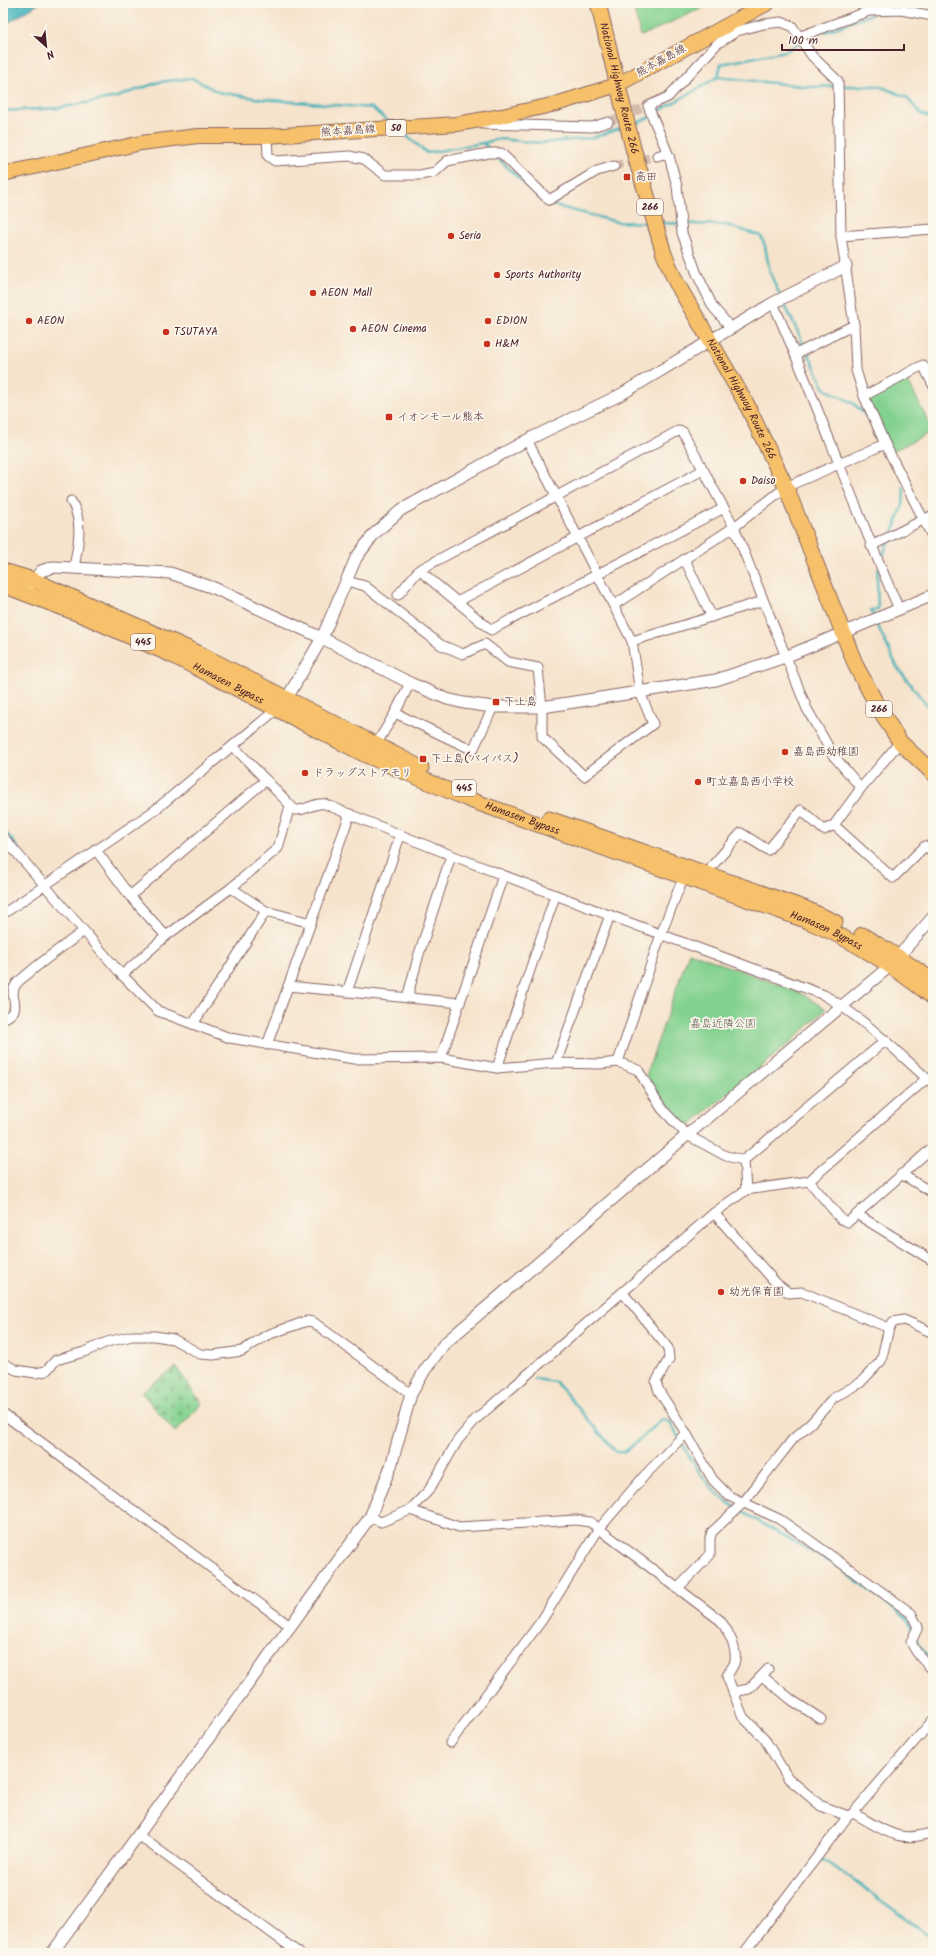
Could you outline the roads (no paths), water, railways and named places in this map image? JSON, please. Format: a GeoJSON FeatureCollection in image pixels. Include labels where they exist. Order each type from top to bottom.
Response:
{"type":"FeatureCollection","features":[{"type":"Feature","properties":{"kind":"highway","name":"National Highway Route 266"},"geometry":{"type":"LineString","coordinates":[[598,3],[617,86],[664,254],[676,282],[747,405],[786,487],[856,666],[900,742],[933,774]]}},
{"type":"Feature","properties":{"kind":"highway","name":"Hamasen Bypass"},"geometry":{"type":"LineString","coordinates":[[3,571],[28,586],[198,653],[282,704],[371,751],[502,803],[685,872],[804,908],[847,927],[894,961],[933,997]]}},
{"type":"Feature","properties":{"kind":"highway","name":"Hamasen Bypass"},"geometry":{"type":"LineString","coordinates":[[3,585],[28,586]]}},
{"type":"Feature","properties":{"kind":"highway","name":"Hamasen Bypass"},"geometry":{"type":"LineString","coordinates":[[894,961],[933,981]]}},
{"type":"Feature","properties":{"kind":"main road","name":"熊本嘉島線"},"geometry":{"type":"LineString","coordinates":[[3,174],[141,143],[198,136],[267,136],[458,124],[548,106],[617,86],[768,3]]}},
{"type":"Feature","properties":{"kind":"street"},"geometry":{"type":"LineString","coordinates":[[801,36],[869,11],[902,10],[933,16]]}},
{"type":"Feature","properties":{"kind":"street"},"geometry":{"type":"LineString","coordinates":[[731,328],[713,308],[697,274],[682,233],[677,186],[669,156],[648,106],[668,97],[716,44],[737,31],[764,24],[781,22],[792,26],[801,36],[812,56],[838,81],[841,236],[854,325],[856,370],[864,396],[885,444],[933,538]]}},
{"type":"Feature","properties":{"kind":"street"},"geometry":{"type":"LineString","coordinates":[[458,124],[592,127],[608,122]]}},
{"type":"Feature","properties":{"kind":"street"},"geometry":{"type":"LineString","coordinates":[[267,136],[268,156],[275,161],[349,156],[364,159],[385,175],[420,175],[435,172],[447,162],[489,153],[501,153],[549,200],[597,171],[614,166]]}},
{"type":"Feature","properties":{"kind":"street"},"geometry":{"type":"LineString","coordinates":[[657,156],[663,154],[669,156]]}},
{"type":"Feature","properties":{"kind":"street"},"geometry":{"type":"LineString","coordinates":[[841,236],[933,229]]}},
{"type":"Feature","properties":{"kind":"street"},"geometry":{"type":"LineString","coordinates":[[3,914],[95,849],[155,810],[282,704],[322,638],[361,550],[374,534],[401,510],[527,440],[620,395],[710,339],[773,303],[846,266]]}},
{"type":"Feature","properties":{"kind":"street"},"geometry":{"type":"LineString","coordinates":[[773,303],[796,354],[871,546],[899,610]]}},
{"type":"Feature","properties":{"kind":"street"},"geometry":{"type":"LineString","coordinates":[[796,354],[854,325]]}},
{"type":"Feature","properties":{"kind":"street"},"geometry":{"type":"LineString","coordinates":[[864,396],[923,365],[933,385]]}},
{"type":"Feature","properties":{"kind":"street"},"geometry":{"type":"LineString","coordinates":[[398,596],[419,570],[557,498],[678,431],[683,432],[734,527],[807,709],[833,756],[861,788]]}},
{"type":"Feature","properties":{"kind":"street"},"geometry":{"type":"LineString","coordinates":[[347,581],[365,586],[441,645],[463,654],[484,644],[508,662],[538,668],[542,707],[542,737],[584,776],[653,724],[640,692],[632,642],[527,440]]}},
{"type":"Feature","properties":{"kind":"street"},"geometry":{"type":"LineString","coordinates":[[614,606],[734,527],[786,487],[885,444]]}},
{"type":"Feature","properties":{"kind":"street"},"geometry":{"type":"LineString","coordinates":[[457,602],[703,470]]}},
{"type":"Feature","properties":{"kind":"street"},"geometry":{"type":"LineString","coordinates":[[71,501],[79,519],[79,535],[74,568]]}},
{"type":"Feature","properties":{"kind":"street"},"geometry":{"type":"LineString","coordinates":[[419,570],[491,630],[724,508]]}},
{"type":"Feature","properties":{"kind":"street"},"geometry":{"type":"LineString","coordinates":[[871,546],[933,514]]}},
{"type":"Feature","properties":{"kind":"street"},"geometry":{"type":"LineString","coordinates":[[685,560],[712,617]]}},
{"type":"Feature","properties":{"kind":"street"},"geometry":{"type":"LineString","coordinates":[[28,586],[37,575],[47,568],[170,573],[214,588],[322,638],[410,683],[458,702],[493,707],[542,707],[716,680],[785,657],[933,595]]}},
{"type":"Feature","properties":{"kind":"street"},"geometry":{"type":"LineString","coordinates":[[632,642],[763,601]]}},
{"type":"Feature","properties":{"kind":"street"},"geometry":{"type":"LineString","coordinates":[[371,751],[395,713],[410,683]]}},
{"type":"Feature","properties":{"kind":"street"},"geometry":{"type":"LineString","coordinates":[[395,713],[474,750],[493,707]]}},
{"type":"Feature","properties":{"kind":"street"},"geometry":{"type":"LineString","coordinates":[[712,866],[741,833],[768,850],[801,810],[824,830],[834,825],[861,788],[900,742]]}},
{"type":"Feature","properties":{"kind":"street"},"geometry":{"type":"LineString","coordinates":[[232,746],[295,810],[300,810],[319,803],[555,896],[824,995],[842,1006],[886,1040],[930,1082],[809,1181],[746,1190],[714,1213],[476,1419],[458,1440],[429,1490],[410,1510],[381,1522],[370,1517]]}},
{"type":"Feature","properties":{"kind":"street"},"geometry":{"type":"LineString","coordinates":[[130,896],[266,780]]}},
{"type":"Feature","properties":{"kind":"street"},"geometry":{"type":"LineString","coordinates":[[122,975],[166,936],[231,888],[278,848],[290,806]]}},
{"type":"Feature","properties":{"kind":"street"},"geometry":{"type":"LineString","coordinates":[[267,1045],[350,814]]}},
{"type":"Feature","properties":{"kind":"street"},"geometry":{"type":"LineString","coordinates":[[834,825],[893,878],[925,846],[933,852]]}},
{"type":"Feature","properties":{"kind":"street"},"geometry":{"type":"LineString","coordinates":[[3,836],[43,885],[122,975],[158,1011],[230,1038],[354,1059],[441,1058],[497,1068],[556,1063],[600,1064],[618,1062],[638,1070],[662,1108],[687,1135],[726,1156],[744,1160]]}},
{"type":"Feature","properties":{"kind":"street"},"geometry":{"type":"LineString","coordinates":[[347,992],[400,836]]}},
{"type":"Feature","properties":{"kind":"street"},"geometry":{"type":"LineString","coordinates":[[95,849],[130,896],[166,936]]}},
{"type":"Feature","properties":{"kind":"street"},"geometry":{"type":"LineString","coordinates":[[407,998],[451,856]]}},
{"type":"Feature","properties":{"kind":"street"},"geometry":{"type":"LineString","coordinates":[[618,1062],[661,934],[685,872]]}},
{"type":"Feature","properties":{"kind":"street"},"geometry":{"type":"LineString","coordinates":[[441,1058],[503,876]]}},
{"type":"Feature","properties":{"kind":"street"},"geometry":{"type":"LineString","coordinates":[[231,888],[266,911],[311,923]]}},
{"type":"Feature","properties":{"kind":"street"},"geometry":{"type":"LineString","coordinates":[[497,1068],[555,896]]}},
{"type":"Feature","properties":{"kind":"street"},"geometry":{"type":"LineString","coordinates":[[193,1024],[266,911]]}},
{"type":"Feature","properties":{"kind":"street"},"geometry":{"type":"LineString","coordinates":[[556,1063],[610,915]]}},
{"type":"Feature","properties":{"kind":"street"},"geometry":{"type":"LineString","coordinates":[[52,1953],[370,1517],[391,1466],[411,1394],[425,1370],[444,1344],[687,1135],[894,961],[933,917]]}},
{"type":"Feature","properties":{"kind":"street"},"geometry":{"type":"LineString","coordinates":[[3,1020],[13,1015],[15,1011],[14,994],[16,984],[49,956],[84,931]]}},
{"type":"Feature","properties":{"kind":"street"},"geometry":{"type":"LineString","coordinates":[[288,986],[460,1003]]}},
{"type":"Feature","properties":{"kind":"street"},"geometry":{"type":"LineString","coordinates":[[744,1160],[886,1040]]}},
{"type":"Feature","properties":{"kind":"street"},"geometry":{"type":"LineString","coordinates":[[809,1181],[841,1218],[848,1222],[858,1215],[933,1147]]}},
{"type":"Feature","properties":{"kind":"street"},"geometry":{"type":"LineString","coordinates":[[744,1160],[746,1190]]}},
{"type":"Feature","properties":{"kind":"street"},"geometry":{"type":"LineString","coordinates":[[902,1174],[933,1193]]}},
{"type":"Feature","properties":{"kind":"street"},"geometry":{"type":"LineString","coordinates":[[714,1213],[776,1283],[789,1294],[802,1292],[888,1328]]}},
{"type":"Feature","properties":{"kind":"street"},"geometry":{"type":"LineString","coordinates":[[858,1215],[933,1261]]}},
{"type":"Feature","properties":{"kind":"street"},"geometry":{"type":"LineString","coordinates":[[623,1293],[668,1348],[669,1359],[656,1382],[659,1391],[686,1433],[713,1480],[728,1496],[779,1519],[910,1613],[918,1627],[911,1642],[913,1647],[917,1654],[933,1670]]}},
{"type":"Feature","properties":{"kind":"street"},"geometry":{"type":"LineString","coordinates":[[677,1589],[710,1554],[710,1538],[712,1532],[743,1503],[793,1439],[812,1422],[834,1398],[860,1383],[881,1361],[888,1328],[893,1322],[904,1320],[933,1333]]}},
{"type":"Feature","properties":{"kind":"street"},"geometry":{"type":"LineString","coordinates":[[3,1363],[16,1370],[35,1373],[46,1370],[56,1360],[84,1352],[107,1342],[132,1336],[155,1336],[172,1340],[200,1354],[213,1355],[242,1351],[267,1335],[307,1322],[313,1322],[411,1394]]}},
{"type":"Feature","properties":{"kind":"street"},"geometry":{"type":"LineString","coordinates":[[3,1414],[290,1626]]}},
{"type":"Feature","properties":{"kind":"street"},"geometry":{"type":"LineString","coordinates":[[450,1743],[542,1620],[598,1530],[645,1475],[686,1433]]}},
{"type":"Feature","properties":{"kind":"street"},"geometry":{"type":"LineString","coordinates":[[410,1510],[459,1527],[576,1520],[590,1522],[598,1530],[721,1621],[728,1632],[734,1655],[734,1664],[727,1676],[743,1717],[764,1738],[788,1778],[822,1806],[850,1814],[893,1834],[902,1837],[919,1838],[933,1832]]}},
{"type":"Feature","properties":{"kind":"street"},"geometry":{"type":"LineString","coordinates":[[733,1692],[749,1689],[765,1673],[793,1702],[821,1719]]}},
{"type":"Feature","properties":{"kind":"street"},"geometry":{"type":"LineString","coordinates":[[744,1953],[850,1814],[933,1720]]}},
{"type":"Feature","properties":{"kind":"street"},"geometry":{"type":"LineString","coordinates":[[138,1835],[299,1953]]}},
{"type":"Feature","properties":{"kind":"water"},"geometry":{"type":"Polygon","coordinates":[[[3,3],[40,3],[3,26],[3,3]]]}},
{"type":"Feature","properties":{"kind":"waterway"},"geometry":{"type":"LineString","coordinates":[[877,9],[881,3]]}},
{"type":"Feature","properties":{"kind":"waterway"},"geometry":{"type":"LineString","coordinates":[[825,32],[872,14]]}},
{"type":"Feature","properties":{"kind":"waterway"},"geometry":{"type":"LineString","coordinates":[[718,77],[721,64],[786,51],[800,43]]}},
{"type":"Feature","properties":{"kind":"waterway"},"geometry":{"type":"LineString","coordinates":[[654,114],[718,77],[810,87],[836,86]]}},
{"type":"Feature","properties":{"kind":"waterway"},"geometry":{"type":"LineString","coordinates":[[3,111],[59,108],[117,97],[159,82],[192,78],[218,92],[261,99],[372,108],[390,123]]}},
{"type":"Feature","properties":{"kind":"waterway"},"geometry":{"type":"LineString","coordinates":[[841,86],[879,86],[906,97],[921,114],[933,119]]}},
{"type":"Feature","properties":{"kind":"waterway"},"geometry":{"type":"LineString","coordinates":[[633,125],[650,117]]}},
{"type":"Feature","properties":{"kind":"waterway"},"geometry":{"type":"LineString","coordinates":[[484,143],[499,139],[541,143],[592,138],[622,128]]}},
{"type":"Feature","properties":{"kind":"waterway"},"geometry":{"type":"LineString","coordinates":[[402,132],[427,153],[483,143],[490,150]]}},
{"type":"Feature","properties":{"kind":"waterway"},"geometry":{"type":"LineString","coordinates":[[495,155],[545,203],[617,222],[650,223]]}},
{"type":"Feature","properties":{"kind":"waterway"},"geometry":{"type":"LineString","coordinates":[[661,223],[726,225],[761,236],[765,246],[770,273],[780,295]]}},
{"type":"Feature","properties":{"kind":"waterway"},"geometry":{"type":"LineString","coordinates":[[783,301],[825,389],[853,403],[869,418]]}},
{"type":"Feature","properties":{"kind":"waterway"},"geometry":{"type":"LineString","coordinates":[[893,532],[903,505],[904,487]]}},
{"type":"Feature","properties":{"kind":"waterway"},"geometry":{"type":"LineString","coordinates":[[881,560],[889,540]]}},
{"type":"Feature","properties":{"kind":"waterway"},"geometry":{"type":"LineString","coordinates":[[874,617],[871,610],[878,609],[877,577],[879,568]]}},
{"type":"Feature","properties":{"kind":"waterway"},"geometry":{"type":"LineString","coordinates":[[876,622],[897,667],[933,713]]}},
{"type":"Feature","properties":{"kind":"waterway"},"geometry":{"type":"LineString","coordinates":[[3,829],[19,849]]}},
{"type":"Feature","properties":{"kind":"waterway"},"geometry":{"type":"LineString","coordinates":[[534,1379],[556,1382],[616,1452],[625,1452],[663,1419],[670,1422],[690,1458],[705,1480],[714,1490],[735,1507]]}},
{"type":"Feature","properties":{"kind":"waterway"},"geometry":{"type":"LineString","coordinates":[[739,1510],[840,1568]]}},
{"type":"Feature","properties":{"kind":"waterway"},"geometry":{"type":"LineString","coordinates":[[844,1571],[907,1619],[913,1632]]}},
{"type":"Feature","properties":{"kind":"waterway"},"geometry":{"type":"LineString","coordinates":[[916,1638],[919,1646],[933,1661]]}},
{"type":"Feature","properties":{"kind":"waterway"},"geometry":{"type":"LineString","coordinates":[[822,1858],[933,1938]]}},
{"type":"Feature","properties":{"kind":"tunnel"},"geometry":{"type":"LineString","coordinates":[[608,122],[648,106]]}},
{"type":"Feature","properties":{"kind":"tunnel"},"geometry":{"type":"LineString","coordinates":[[614,166],[657,156]]}},
{"type":"Feature","properties":{"kind":"place","name":"高田"},"geometry":{"type":"Point","coordinates":[627,177]}},
{"type":"Feature","properties":{"kind":"place","name":"Seria"},"geometry":{"type":"Point","coordinates":[451,236]}},
{"type":"Feature","properties":{"kind":"place","name":"Sports Authority"},"geometry":{"type":"Point","coordinates":[497,275]}},
{"type":"Feature","properties":{"kind":"place","name":"AEON Mall"},"geometry":{"type":"Point","coordinates":[313,293]}},
{"type":"Feature","properties":{"kind":"place","name":"AEON"},"geometry":{"type":"Point","coordinates":[29,321]}},
{"type":"Feature","properties":{"kind":"place","name":"EDION"},"geometry":{"type":"Point","coordinates":[488,321]}},
{"type":"Feature","properties":{"kind":"place","name":"AEON Cinema"},"geometry":{"type":"Point","coordinates":[353,329]}},
{"type":"Feature","properties":{"kind":"place","name":"TSUTAYA"},"geometry":{"type":"Point","coordinates":[166,332]}},
{"type":"Feature","properties":{"kind":"place","name":"H&M"},"geometry":{"type":"Point","coordinates":[487,344]}},
{"type":"Feature","properties":{"kind":"place","name":"イオンモール熊本"},"geometry":{"type":"Point","coordinates":[389,417]}},
{"type":"Feature","properties":{"kind":"place","name":"Daiso"},"geometry":{"type":"Point","coordinates":[743,481]}},
{"type":"Feature","properties":{"kind":"place","name":"下上島"},"geometry":{"type":"Point","coordinates":[496,702]}},
{"type":"Feature","properties":{"kind":"place","name":"嘉島西幼稚園"},"geometry":{"type":"Point","coordinates":[785,752]}},
{"type":"Feature","properties":{"kind":"place","name":"下上島(バイパス)"},"geometry":{"type":"Point","coordinates":[423,759]}},
{"type":"Feature","properties":{"kind":"place","name":"ドラッグストアモリ"},"geometry":{"type":"Point","coordinates":[305,773]}},
{"type":"Feature","properties":{"kind":"place","name":"町立嘉島西小学校"},"geometry":{"type":"Point","coordinates":[698,782]}},
{"type":"Feature","properties":{"kind":"place","name":"幼光保育園"},"geometry":{"type":"Point","coordinates":[721,1292]}},
{"type":"Feature","properties":{"kind":"park label","name":"嘉島近隣公園"},"geometry":{"type":"Point","coordinates":[723,1024]}}]}
